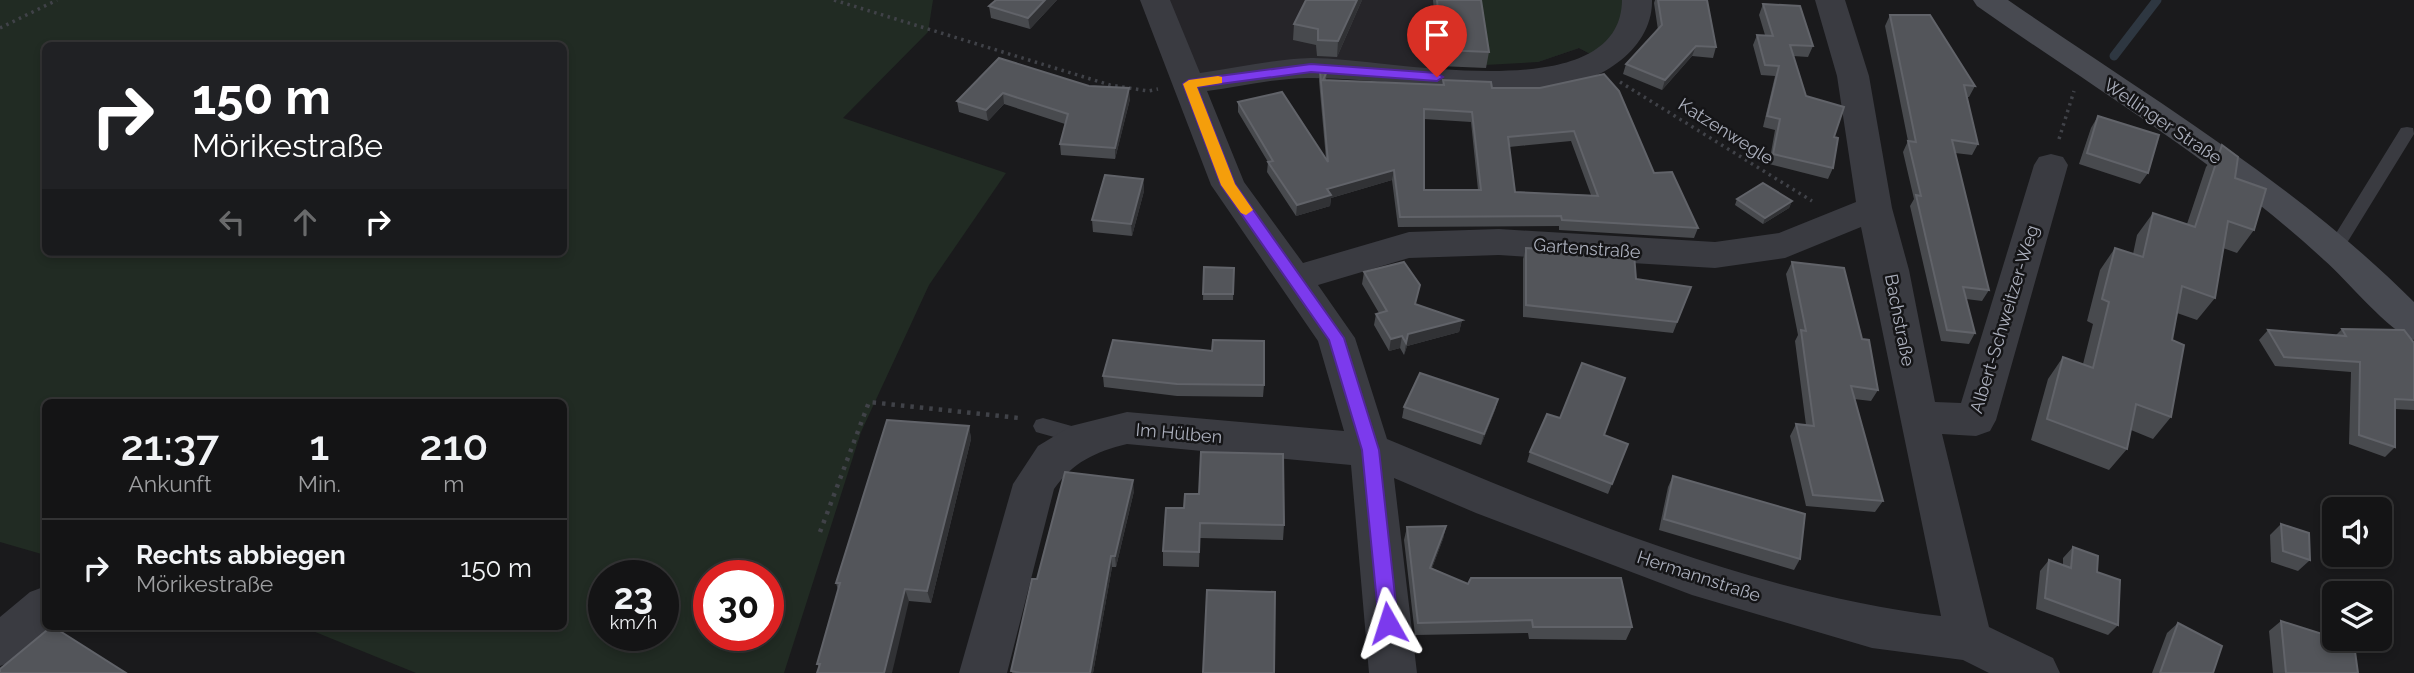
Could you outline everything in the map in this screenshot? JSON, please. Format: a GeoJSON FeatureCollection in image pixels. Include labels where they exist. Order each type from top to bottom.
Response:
{"type":"FeatureCollection","features":[{"type":"Feature","properties":{"kind":"street"},"geometry":{"type":"LineString","coordinates":[[1155,0],[1228,185],[1336,338],[1370,450],[1393,673]]}},
{"type":"Feature","properties":{"kind":"street"},"geometry":{"type":"LineString","coordinates":[[1189,84],[1311,68],[1457,79],[1550,79],[1592,65],[1622,45],[1637,14],[1637,0]]}},
{"type":"Feature","properties":{"kind":"street","name":"Bachstraße"},"geometry":{"type":"LineString","coordinates":[[1830,0],[1853,76],[1859,214],[1891,270],[1918,417],[1969,640]]}},
{"type":"Feature","properties":{"kind":"street","name":"Wellinger Straße"},"geometry":{"type":"LineString","coordinates":[[1989,0],[2082,66],[2198,142],[2336,247],[2414,326]]}},
{"type":"Feature","properties":{"kind":"street","name":"Albert-Schweitzer-Weg"},"geometry":{"type":"LineString","coordinates":[[1918,417],[1976,420],[2051,165]]}},
{"type":"Feature","properties":{"kind":"street","name":"Gartenstraße"},"geometry":{"type":"LineString","coordinates":[[1296,278],[1409,245],[1499,242],[1715,255],[1786,244],[1859,214]]}},
{"type":"Feature","properties":{"kind":"street","name":"Im Hülben"},"geometry":{"type":"LineString","coordinates":[[983,673],[1034,484],[1053,458],[1086,438],[1128,428],[1370,450]]}},
{"type":"Feature","properties":{"kind":"street","name":"Hermannstraße"},"geometry":{"type":"LineString","coordinates":[[1370,450],[1491,501],[1692,576],[1872,628],[1969,640],[2036,673]]}},
{"type":"Feature","properties":{"kind":"street"},"geometry":{"type":"LineString","coordinates":[[0,645],[42,610]]}},
{"type":"Feature","properties":{"kind":"lane"},"geometry":{"type":"LineString","coordinates":[[2336,247],[2407,132]]}},
{"type":"Feature","properties":{"kind":"lane"},"geometry":{"type":"LineString","coordinates":[[1044,426],[1086,438]]}},
{"type":"Feature","properties":{"kind":"path"},"geometry":{"type":"LineString","coordinates":[[0,28],[57,0]]}},
{"type":"Feature","properties":{"kind":"path"},"geometry":{"type":"LineString","coordinates":[[834,0],[1110,85],[1148,91],[1189,84]]}},
{"type":"Feature","properties":{"kind":"path","name":"Katzenwegle"},"geometry":{"type":"LineString","coordinates":[[1592,65],[1859,214]]}},
{"type":"Feature","properties":{"kind":"path"},"geometry":{"type":"LineString","coordinates":[[2051,165],[2082,66]]}},
{"type":"Feature","properties":{"kind":"path"},"geometry":{"type":"LineString","coordinates":[[820,532],[869,402],[1009,415],[1044,426]]}},
{"type":"Feature","properties":{"kind":"shaded area"},"geometry":{"type":"Polygon","coordinates":[[[0,0],[933,0],[928,32],[843,118],[1006,173],[929,285],[861,432],[784,673],[416,673],[310,630],[567,630],[567,399],[42,399],[42,554],[0,542],[0,0]]]}},
{"type":"Feature","properties":{"kind":"shaded area"},"geometry":{"type":"Polygon","coordinates":[[[1161,0],[1637,0],[1600,59],[1579,48],[1538,62],[1430,63],[1432,77],[1311,68],[1189,84],[1161,0]]]}},
{"type":"Feature","properties":{"kind":"shaded area"},"geometry":{"type":"Polygon","coordinates":[[[1474,0],[1637,0],[1600,59],[1579,48],[1538,62],[1485,65],[1474,0]]]}},
{"type":"Feature","properties":{"kind":"building"},"geometry":{"type":"Polygon","coordinates":[[[996,0],[1045,0],[1028,18],[989,6],[996,0]]]}},
{"type":"Feature","properties":{"kind":"building"},"geometry":{"type":"Polygon","coordinates":[[[1306,0],[1357,0],[1338,41],[1318,40],[1318,29],[1294,24],[1306,0]]]}},
{"type":"Feature","properties":{"kind":"building"},"geometry":{"type":"Polygon","coordinates":[[[1437,0],[1481,0],[1489,52],[1442,50],[1437,0]]]}},
{"type":"Feature","properties":{"kind":"building"},"geometry":{"type":"Polygon","coordinates":[[[1658,0],[1707,0],[1716,47],[1696,46],[1665,80],[1626,64],[1662,25],[1658,0]]]}},
{"type":"Feature","properties":{"kind":"building"},"geometry":{"type":"Polygon","coordinates":[[[1763,4],[1800,6],[1813,46],[1790,45],[1806,96],[1844,107],[1834,137],[1838,138],[1833,168],[1773,154],[1780,119],[1767,116],[1779,66],[1765,65],[1757,35],[1773,36],[1763,4]]]}},
{"type":"Feature","properties":{"kind":"building"},"geometry":{"type":"Polygon","coordinates":[[[1890,15],[1930,15],[1975,86],[1964,85],[1978,144],[1952,140],[1989,290],[1963,287],[1975,333],[1947,330],[1916,195],[1921,196],[1908,141],[1916,142],[1890,15]]]}},
{"type":"Feature","properties":{"kind":"building"},"geometry":{"type":"Polygon","coordinates":[[[999,58],[1089,86],[1129,88],[1115,148],[1060,144],[1068,114],[1003,93],[986,110],[957,101],[999,58]]]}},
{"type":"Feature","properties":{"kind":"building"},"geometry":{"type":"Polygon","coordinates":[[[1320,71],[1327,71],[1323,80],[1444,85],[1443,80],[1491,82],[1492,88],[1540,88],[1604,74],[1619,91],[1654,173],[1672,172],[1698,228],[1562,220],[1561,216],[1400,217],[1394,170],[1327,189],[1331,195],[1297,205],[1268,162],[1273,161],[1238,102],[1282,92],[1328,162],[1320,71]],[[1424,109],[1424,190],[1481,190],[1472,112],[1424,109]],[[1574,131],[1508,137],[1515,192],[1598,196],[1574,131]]]}},
{"type":"Feature","properties":{"kind":"building"},"geometry":{"type":"Polygon","coordinates":[[[2098,116],[2159,135],[2148,173],[2087,153],[2098,116]]]}},
{"type":"Feature","properties":{"kind":"building"},"geometry":{"type":"Polygon","coordinates":[[[2222,145],[2238,157],[2235,178],[2266,189],[2254,230],[2228,221],[2215,298],[2182,286],[2172,340],[2184,345],[2171,417],[2136,404],[2127,449],[2047,419],[2063,357],[2093,368],[2109,302],[2102,299],[2115,248],[2143,257],[2153,213],[2195,227],[2222,145]]]}},
{"type":"Feature","properties":{"kind":"building"},"geometry":{"type":"Polygon","coordinates":[[[1105,175],[1143,179],[1131,224],[1092,220],[1105,175]]]}},
{"type":"Feature","properties":{"kind":"building"},"geometry":{"type":"Polygon","coordinates":[[[1763,183],[1792,201],[1765,218],[1737,199],[1763,183]]]}},
{"type":"Feature","properties":{"kind":"building"},"geometry":{"type":"Polygon","coordinates":[[[1526,248],[1634,254],[1636,279],[1691,287],[1677,322],[1526,305],[1526,248]]]}},
{"type":"Feature","properties":{"kind":"building"},"geometry":{"type":"Polygon","coordinates":[[[1404,262],[1420,285],[1415,304],[1462,320],[1408,334],[1406,343],[1402,336],[1391,339],[1376,314],[1387,311],[1364,272],[1404,262]]]}},
{"type":"Feature","properties":{"kind":"building"},"geometry":{"type":"Polygon","coordinates":[[[1792,262],[1844,268],[1862,339],[1869,340],[1878,390],[1851,386],[1883,501],[1813,495],[1796,424],[1814,426],[1801,330],[1806,331],[1792,262]]]}},
{"type":"Feature","properties":{"kind":"building"},"geometry":{"type":"Polygon","coordinates":[[[1204,267],[1234,268],[1233,294],[1203,294],[1204,267]]]}},
{"type":"Feature","properties":{"kind":"building"},"geometry":{"type":"Polygon","coordinates":[[[2342,329],[2404,330],[2414,343],[2414,400],[2395,399],[2395,447],[2359,435],[2360,362],[2284,357],[2268,330],[2346,336],[2342,329]]]}},
{"type":"Feature","properties":{"kind":"building"},"geometry":{"type":"Polygon","coordinates":[[[1113,340],[1212,351],[1213,340],[1264,341],[1264,385],[1177,384],[1103,376],[1113,340]]]}},
{"type":"Feature","properties":{"kind":"building"},"geometry":{"type":"Polygon","coordinates":[[[1582,363],[1625,378],[1604,435],[1628,444],[1612,484],[1530,452],[1547,414],[1560,418],[1582,363]]]}},
{"type":"Feature","properties":{"kind":"building"},"geometry":{"type":"Polygon","coordinates":[[[1420,373],[1498,399],[1484,434],[1404,407],[1420,373]]]}},
{"type":"Feature","properties":{"kind":"building"},"geometry":{"type":"Polygon","coordinates":[[[887,420],[969,426],[927,591],[905,589],[884,673],[817,673],[820,664],[817,664],[840,583],[836,583],[887,420]]]}},
{"type":"Feature","properties":{"kind":"building"},"geometry":{"type":"Polygon","coordinates":[[[1201,452],[1283,454],[1284,525],[1200,523],[1199,552],[1163,551],[1166,508],[1184,508],[1185,494],[1199,494],[1201,452]]]}},
{"type":"Feature","properties":{"kind":"building"},"geometry":{"type":"Polygon","coordinates":[[[1065,472],[1133,480],[1115,556],[1111,556],[1090,673],[1011,671],[1032,579],[1037,579],[1065,472]]]}},
{"type":"Feature","properties":{"kind":"building"},"geometry":{"type":"Polygon","coordinates":[[[1673,476],[1805,514],[1800,559],[1664,519],[1673,476]]]}},
{"type":"Feature","properties":{"kind":"building"},"geometry":{"type":"Polygon","coordinates":[[[2281,524],[2309,533],[2310,560],[2283,551],[2281,524]]]}},
{"type":"Feature","properties":{"kind":"building"},"geometry":{"type":"Polygon","coordinates":[[[1446,526],[1430,568],[1468,584],[1471,578],[1621,578],[1632,627],[1533,627],[1532,620],[1418,623],[1407,527],[1446,526]]]}},
{"type":"Feature","properties":{"kind":"building"},"geometry":{"type":"Polygon","coordinates":[[[2073,547],[2098,556],[2097,572],[2120,580],[2118,625],[2045,598],[2049,560],[2071,568],[2073,547]]]}},
{"type":"Feature","properties":{"kind":"building"},"geometry":{"type":"Polygon","coordinates":[[[1207,590],[1275,592],[1274,673],[1203,673],[1207,590]]]}},
{"type":"Feature","properties":{"kind":"building"},"geometry":{"type":"Polygon","coordinates":[[[2281,621],[2322,634],[2322,651],[2355,651],[2358,673],[2286,673],[2281,621]]]}},
{"type":"Feature","properties":{"kind":"building"},"geometry":{"type":"Polygon","coordinates":[[[2178,623],[2222,646],[2213,673],[2160,673],[2178,623]]]}},
{"type":"Feature","properties":{"kind":"building"},"geometry":{"type":"Polygon","coordinates":[[[47,630],[58,630],[126,673],[0,673],[0,669],[47,630]]]}},
{"type":"Feature","properties":{"kind":"waterway"},"geometry":{"type":"LineString","coordinates":[[2114,56],[2157,0]]}},
{"type":"Feature","properties":{"kind":"slow traffic"},"geometry":{"type":"LineString","coordinates":[[1218,80],[1189,84],[1228,185],[1246,210]]}},
{"type":"Feature","properties":{"kind":"route"},"geometry":{"type":"LineString","coordinates":[[1388,623],[1370,450],[1336,338],[1228,185],[1189,84],[1311,68],[1437,77]]}}]}
